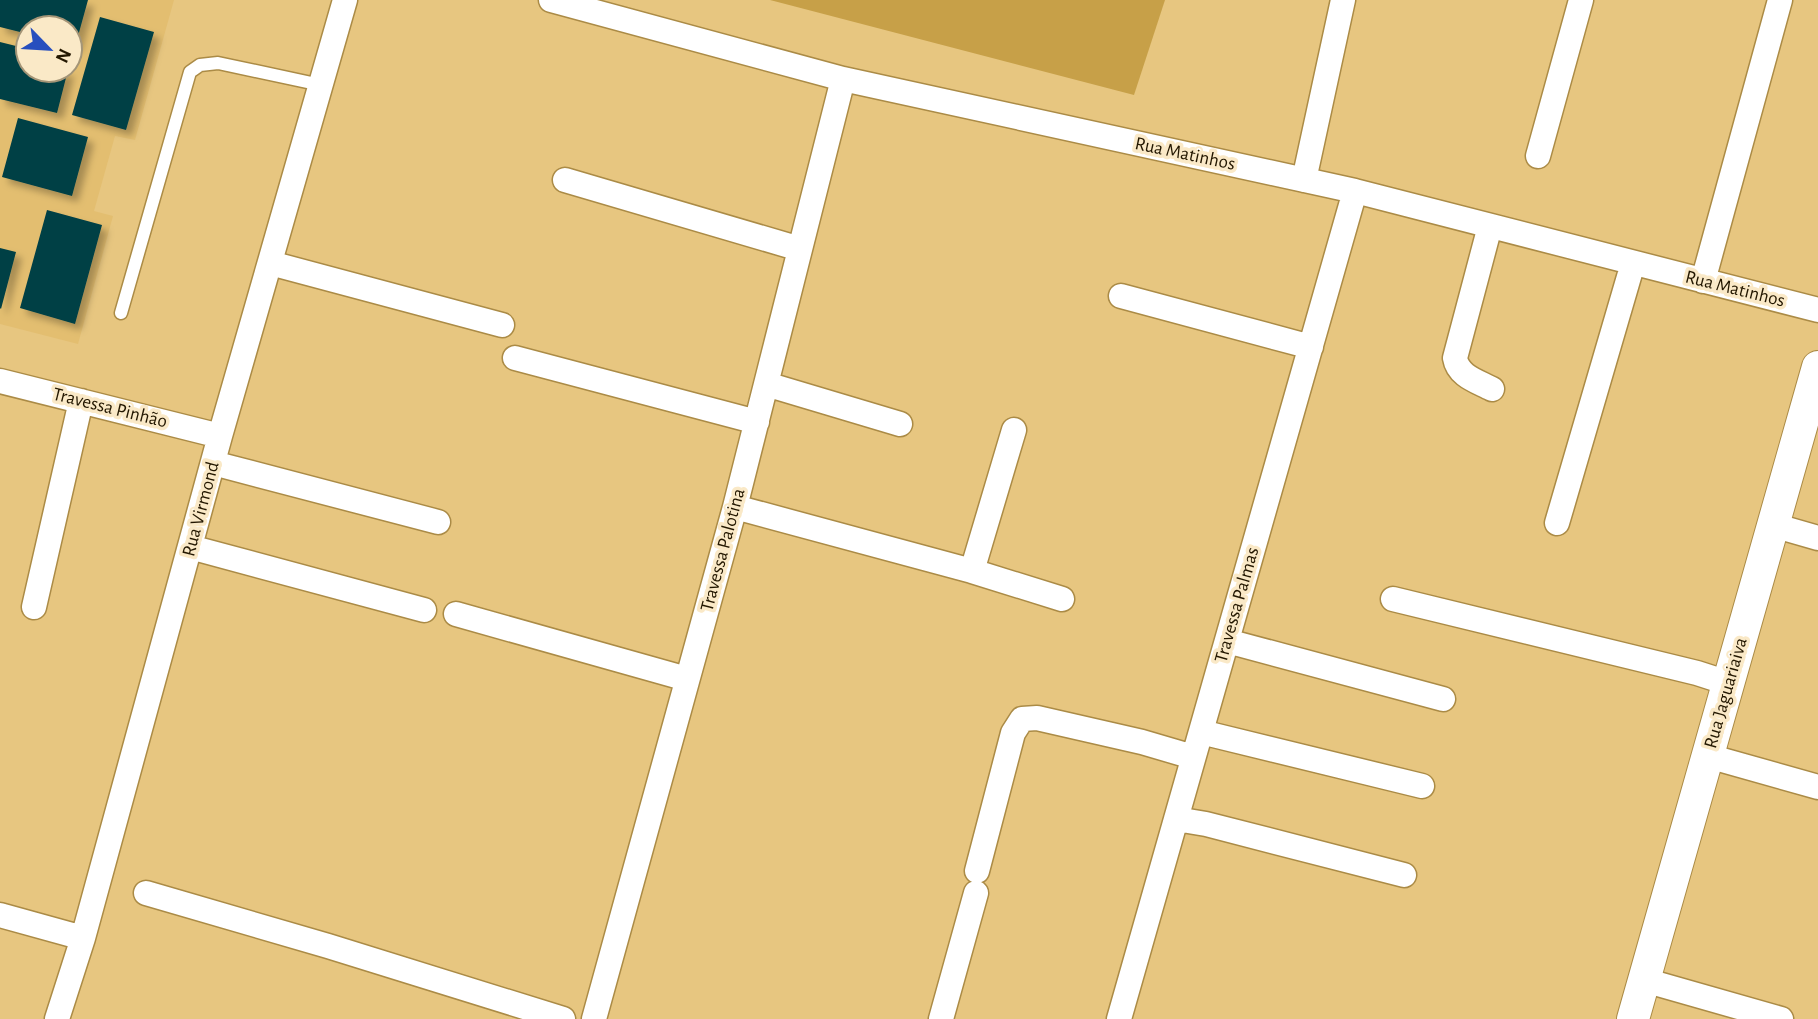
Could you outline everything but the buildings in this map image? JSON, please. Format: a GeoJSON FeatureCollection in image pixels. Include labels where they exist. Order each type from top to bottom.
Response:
{"type":"FeatureCollection","features":[{"type":"Feature","properties":{"kind":"street","name":"Rua Virmond"},"geometry":{"type":"LineString","coordinates":[[57,1019],[83,937],[220,436],[345,0]]}},
{"type":"Feature","properties":{"kind":"street","name":"Rua Matinhos"},"geometry":{"type":"LineString","coordinates":[[551,0],[844,79],[1356,191],[1818,310]]}},
{"type":"Feature","properties":{"kind":"street"},"geometry":{"type":"LineString","coordinates":[[1304,180],[1343,0]]}},
{"type":"Feature","properties":{"kind":"street"},"geometry":{"type":"LineString","coordinates":[[1538,156],[1581,0]]}},
{"type":"Feature","properties":{"kind":"street"},"geometry":{"type":"LineString","coordinates":[[1703,281],[1780,0]]}},
{"type":"Feature","properties":{"kind":"street","name":"Travessa Palotina"},"geometry":{"type":"LineString","coordinates":[[594,1019],[735,507],[844,79]]}},
{"type":"Feature","properties":{"kind":"street"},"geometry":{"type":"LineString","coordinates":[[565,180],[800,248]]}},
{"type":"Feature","properties":{"kind":"street","name":"Travessa Palmas"},"geometry":{"type":"LineString","coordinates":[[1119,1019],[1356,191]]}},
{"type":"Feature","properties":{"kind":"street"},"geometry":{"type":"LineString","coordinates":[[1490,226],[1455,358],[1461,372],[1492,389]]}},
{"type":"Feature","properties":{"kind":"street"},"geometry":{"type":"LineString","coordinates":[[270,263],[502,325]]}},
{"type":"Feature","properties":{"kind":"street"},"geometry":{"type":"LineString","coordinates":[[1557,523],[1633,263]]}},
{"type":"Feature","properties":{"kind":"street"},"geometry":{"type":"LineString","coordinates":[[1121,296],[1311,347]]}},
{"type":"Feature","properties":{"kind":"street"},"geometry":{"type":"LineString","coordinates":[[515,358],[757,422]]}},
{"type":"Feature","properties":{"kind":"street","name":"Rua Jaguariaiva"},"geometry":{"type":"LineString","coordinates":[[1633,1019],[1818,368]]}},
{"type":"Feature","properties":{"kind":"street","name":"Travessa Pinhão"},"geometry":{"type":"LineString","coordinates":[[0,381],[220,436]]}},
{"type":"Feature","properties":{"kind":"street"},"geometry":{"type":"LineString","coordinates":[[766,384],[900,424]]}},
{"type":"Feature","properties":{"kind":"street"},"geometry":{"type":"LineString","coordinates":[[34,607],[81,401]]}},
{"type":"Feature","properties":{"kind":"street"},"geometry":{"type":"LineString","coordinates":[[972,571],[1014,430]]}},
{"type":"Feature","properties":{"kind":"street"},"geometry":{"type":"LineString","coordinates":[[213,463],[438,522]]}},
{"type":"Feature","properties":{"kind":"street"},"geometry":{"type":"LineString","coordinates":[[735,507],[972,571],[1062,599]]}},
{"type":"Feature","properties":{"kind":"street"},"geometry":{"type":"LineString","coordinates":[[1773,525],[1818,538]]}},
{"type":"Feature","properties":{"kind":"street"},"geometry":{"type":"LineString","coordinates":[[190,547],[424,610]]}},
{"type":"Feature","properties":{"kind":"street"},"geometry":{"type":"LineString","coordinates":[[1393,599],[1698,673],[1728,683]]}},
{"type":"Feature","properties":{"kind":"street"},"geometry":{"type":"LineString","coordinates":[[456,614],[687,679]]}},
{"type":"Feature","properties":{"kind":"street"},"geometry":{"type":"LineString","coordinates":[[1227,641],[1443,699]]}},
{"type":"Feature","properties":{"kind":"street"},"geometry":{"type":"LineString","coordinates":[[941,1019],[1013,733],[1022,719],[1037,718],[1142,742],[1193,757]]}},
{"type":"Feature","properties":{"kind":"street"},"geometry":{"type":"LineString","coordinates":[[1201,732],[1422,786]]}},
{"type":"Feature","properties":{"kind":"street"},"geometry":{"type":"LineString","coordinates":[[1708,756],[1818,787]]}},
{"type":"Feature","properties":{"kind":"street"},"geometry":{"type":"LineString","coordinates":[[1176,819],[1206,824],[1404,875]]}},
{"type":"Feature","properties":{"kind":"street"},"geometry":{"type":"LineString","coordinates":[[146,893],[563,1019]]}},
{"type":"Feature","properties":{"kind":"street"},"geometry":{"type":"LineString","coordinates":[[0,915],[83,937]]}},
{"type":"Feature","properties":{"kind":"street"},"geometry":{"type":"LineString","coordinates":[[1644,980],[1781,1019]]}},
{"type":"Feature","properties":{"kind":"lane"},"geometry":{"type":"LineString","coordinates":[[121,313],[190,72],[200,65],[218,63],[321,85]]}},
{"type":"Feature","properties":{"kind":"shaded area"},"geometry":{"type":"Polygon","coordinates":[[[0,0],[174,0],[135,140],[115,136],[94,211],[113,216],[78,344],[0,324],[0,0]]]}},
{"type":"Feature","properties":{"kind":"shaded area"},"geometry":{"type":"Polygon","coordinates":[[[770,0],[1165,0],[1134,95],[770,0]]]}}]}
